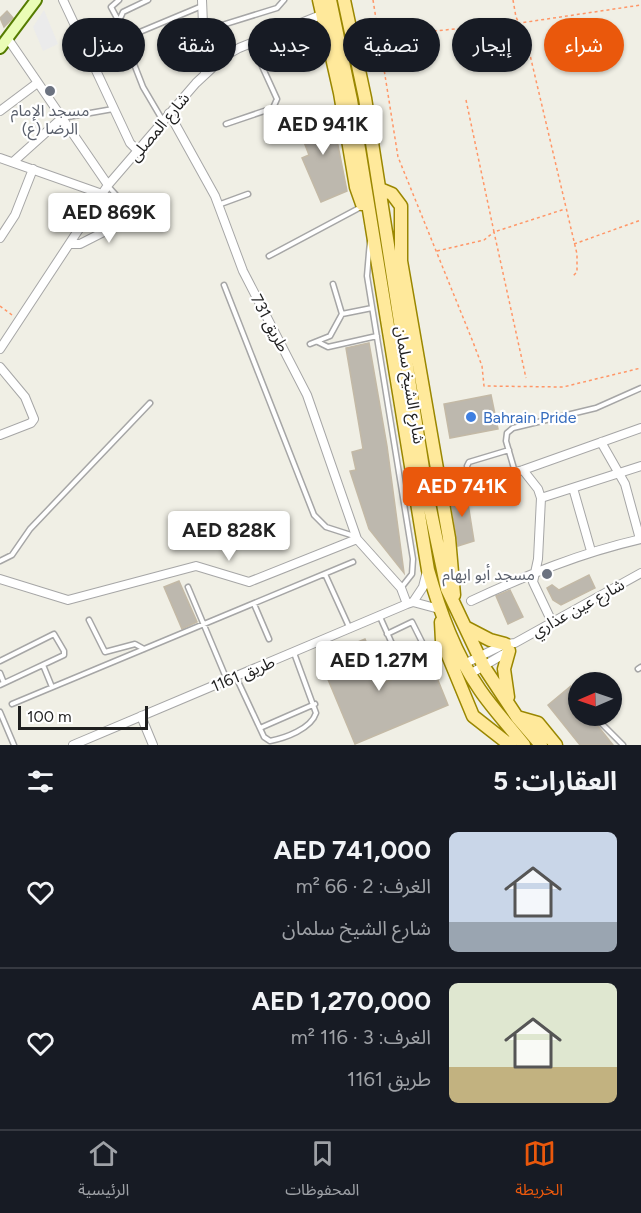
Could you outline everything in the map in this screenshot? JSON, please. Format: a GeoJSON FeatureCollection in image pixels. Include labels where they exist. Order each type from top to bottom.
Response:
{"type":"FeatureCollection","features":[{"type":"Feature","properties":{"kind":"main road"},"geometry":{"type":"LineString","coordinates":[[319,0],[340,93],[356,187],[366,208]]}},
{"type":"Feature","properties":{"kind":"main road","name":"شارع الشيخ سلمان"},"geometry":{"type":"LineString","coordinates":[[330,0],[351,100],[366,208],[428,570],[440,609],[467,669],[479,689],[524,745]]}},
{"type":"Feature","properties":{"kind":"main road","name":"شارع الشيخ سلمان"},"geometry":{"type":"LineString","coordinates":[[344,0],[365,98],[429,504],[441,566],[454,606],[481,662],[517,717],[541,745]]}},
{"type":"Feature","properties":{"kind":"main road"},"geometry":{"type":"LineString","coordinates":[[380,189],[392,194],[400,206],[401,261],[452,553],[454,606]]}},
{"type":"Feature","properties":{"kind":"main road"},"geometry":{"type":"LineString","coordinates":[[440,609],[442,641],[473,716],[510,745]]}},
{"type":"Feature","properties":{"kind":"main road"},"geometry":{"type":"LineString","coordinates":[[463,626],[490,640],[510,646],[504,678],[509,704]]}},
{"type":"Feature","properties":{"kind":"main road"},"geometry":{"type":"LineString","coordinates":[[479,689],[488,729]]}},
{"type":"Feature","properties":{"kind":"main road"},"geometry":{"type":"LineString","coordinates":[[517,717],[538,723],[555,745]]}},
{"type":"Feature","properties":{"kind":"street"},"geometry":{"type":"LineString","coordinates":[[0,48],[36,0]]}},
{"type":"Feature","properties":{"kind":"street"},"geometry":{"type":"LineString","coordinates":[[63,0],[129,143],[138,151]]}},
{"type":"Feature","properties":{"kind":"street","name":"شارع المصلى"},"geometry":{"type":"LineString","coordinates":[[313,18],[321,15]]}},
{"type":"Feature","properties":{"kind":"street"},"geometry":{"type":"LineString","coordinates":[[8,39],[36,84],[108,185]]}},
{"type":"Feature","properties":{"kind":"street","name":"شارع المصلى"},"geometry":{"type":"LineString","coordinates":[[0,349],[72,244],[108,185],[205,74],[225,56],[248,44]]}},
{"type":"Feature","properties":{"kind":"street"},"geometry":{"type":"LineString","coordinates":[[0,111],[36,84]]}},
{"type":"Feature","properties":{"kind":"street","name":"طريق 731"},"geometry":{"type":"LineString","coordinates":[[169,113],[217,205],[243,271],[307,395],[355,538]]}},
{"type":"Feature","properties":{"kind":"street"},"geometry":{"type":"LineString","coordinates":[[13,162],[62,118]]}},
{"type":"Feature","properties":{"kind":"street"},"geometry":{"type":"LineString","coordinates":[[0,158],[102,194]]}},
{"type":"Feature","properties":{"kind":"street"},"geometry":{"type":"LineString","coordinates":[[0,238],[15,215],[33,169]]}},
{"type":"Feature","properties":{"kind":"street"},"geometry":{"type":"LineString","coordinates":[[72,244],[80,244],[139,215]]}},
{"type":"Feature","properties":{"kind":"street"},"geometry":{"type":"LineString","coordinates":[[0,367],[25,397],[34,419],[22,427],[0,435]]}},
{"type":"Feature","properties":{"kind":"street"},"geometry":{"type":"LineString","coordinates":[[441,491],[519,471],[641,428]]}},
{"type":"Feature","properties":{"kind":"street"},"geometry":{"type":"LineString","coordinates":[[471,601],[535,571],[591,551],[641,539],[637,509],[620,472],[601,442]]}},
{"type":"Feature","properties":{"kind":"street"},"geometry":{"type":"LineString","coordinates":[[541,498],[641,466]]}},
{"type":"Feature","properties":{"kind":"street"},"geometry":{"type":"LineString","coordinates":[[519,471],[541,498],[533,582],[552,622]]}},
{"type":"Feature","properties":{"kind":"street"},"geometry":{"type":"LineString","coordinates":[[573,488],[591,551]]}},
{"type":"Feature","properties":{"kind":"street"},"geometry":{"type":"LineString","coordinates":[[0,579],[68,600],[196,566],[249,582],[355,538],[400,588],[410,603],[440,609]]}},
{"type":"Feature","properties":{"kind":"street"},"geometry":{"type":"LineString","coordinates":[[410,603],[423,587],[428,570]]}},
{"type":"Feature","properties":{"kind":"street","name":"شارع عين عذاري"},"geometry":{"type":"LineString","coordinates":[[467,669],[641,573]]}},
{"type":"Feature","properties":{"kind":"street","name":"طريق 1161"},"geometry":{"type":"LineString","coordinates":[[73,745],[410,603]]}},
{"type":"Feature","properties":{"kind":"street"},"geometry":{"type":"LineString","coordinates":[[141,716],[153,745]]}},
{"type":"Feature","properties":{"kind":"lane"},"geometry":{"type":"LineString","coordinates":[[117,18],[111,7],[119,0]]}},
{"type":"Feature","properties":{"kind":"lane"},"geometry":{"type":"LineString","coordinates":[[119,18],[123,12],[148,0]]}},
{"type":"Feature","properties":{"kind":"lane"},"geometry":{"type":"LineString","coordinates":[[236,21],[277,8],[284,0]]}},
{"type":"Feature","properties":{"kind":"lane"},"geometry":{"type":"LineString","coordinates":[[145,29],[202,3]]}},
{"type":"Feature","properties":{"kind":"lane"},"geometry":{"type":"LineString","coordinates":[[137,72],[163,121]]}},
{"type":"Feature","properties":{"kind":"lane"},"geometry":{"type":"LineString","coordinates":[[226,124],[273,108],[277,99],[265,72]]}},
{"type":"Feature","properties":{"kind":"lane"},"geometry":{"type":"LineString","coordinates":[[62,118],[114,109]]}},
{"type":"Feature","properties":{"kind":"lane"},"geometry":{"type":"LineString","coordinates":[[108,185],[139,215]]}},
{"type":"Feature","properties":{"kind":"lane"},"geometry":{"type":"LineString","coordinates":[[217,205],[248,194]]}},
{"type":"Feature","properties":{"kind":"lane"},"geometry":{"type":"LineString","coordinates":[[269,256],[366,208]]}},
{"type":"Feature","properties":{"kind":"lane"},"geometry":{"type":"LineString","coordinates":[[372,235],[366,260],[413,565],[412,574],[400,588]]}},
{"type":"Feature","properties":{"kind":"lane"},"geometry":{"type":"LineString","coordinates":[[310,344],[330,336],[342,314],[333,284]]}},
{"type":"Feature","properties":{"kind":"lane"},"geometry":{"type":"LineString","coordinates":[[224,285],[314,515],[326,527],[355,538]]}},
{"type":"Feature","properties":{"kind":"lane"},"geometry":{"type":"LineString","coordinates":[[342,314],[372,308]]}},
{"type":"Feature","properties":{"kind":"lane"},"geometry":{"type":"LineString","coordinates":[[318,342],[328,347],[377,336]]}},
{"type":"Feature","properties":{"kind":"lane"},"geometry":{"type":"LineString","coordinates":[[519,471],[509,450],[507,433],[513,428],[596,408],[641,388]]}},
{"type":"Feature","properties":{"kind":"lane"},"geometry":{"type":"LineString","coordinates":[[0,561],[20,546],[30,529],[150,403]]}},
{"type":"Feature","properties":{"kind":"lane"},"geometry":{"type":"LineString","coordinates":[[470,484],[466,466],[469,462],[509,450]]}},
{"type":"Feature","properties":{"kind":"lane"},"geometry":{"type":"LineString","coordinates":[[12,704],[353,562]]}},
{"type":"Feature","properties":{"kind":"lane"},"geometry":{"type":"LineString","coordinates":[[325,574],[350,629]]}},
{"type":"Feature","properties":{"kind":"lane"},"geometry":{"type":"LineString","coordinates":[[188,586],[227,681]]}},
{"type":"Feature","properties":{"kind":"lane"},"geometry":{"type":"LineString","coordinates":[[254,604],[269,639]]}},
{"type":"Feature","properties":{"kind":"lane"},"geometry":{"type":"LineString","coordinates":[[380,617],[398,657]]}},
{"type":"Feature","properties":{"kind":"lane"},"geometry":{"type":"LineString","coordinates":[[89,620],[105,652],[135,644],[144,650]]}},
{"type":"Feature","properties":{"kind":"lane"},"geometry":{"type":"LineString","coordinates":[[387,634],[412,622],[424,646]]}},
{"type":"Feature","properties":{"kind":"lane"},"geometry":{"type":"LineString","coordinates":[[0,661],[55,634],[64,651],[64,655],[2,684],[0,673]]}},
{"type":"Feature","properties":{"kind":"lane"},"geometry":{"type":"LineString","coordinates":[[236,677],[264,737],[270,741],[307,726],[315,717],[315,704],[294,653]]}},
{"type":"Feature","properties":{"kind":"lane"},"geometry":{"type":"LineString","coordinates":[[43,665],[52,687]]}},
{"type":"Feature","properties":{"kind":"lane"},"geometry":{"type":"LineString","coordinates":[[260,728],[315,704]]}},
{"type":"Feature","properties":{"kind":"lane"},"geometry":{"type":"LineString","coordinates":[[0,712],[14,745]]}},
{"type":"Feature","properties":{"kind":"lane"},"geometry":{"type":"LineString","coordinates":[[604,726],[622,745]]}},
{"type":"Feature","properties":{"kind":"path"},"geometry":{"type":"LineString","coordinates":[[373,0],[376,18]]}},
{"type":"Feature","properties":{"kind":"path"},"geometry":{"type":"LineString","coordinates":[[513,0],[518,18]]}},
{"type":"Feature","properties":{"kind":"path"},"geometry":{"type":"LineString","coordinates":[[532,21],[641,5]]}},
{"type":"Feature","properties":{"kind":"path"},"geometry":{"type":"LineString","coordinates":[[532,64],[574,244],[577,272],[572,277]]}},
{"type":"Feature","properties":{"kind":"path"},"geometry":{"type":"LineString","coordinates":[[385,72],[398,157],[482,366],[483,386],[562,387],[641,368]]}},
{"type":"Feature","properties":{"kind":"path"},"geometry":{"type":"LineString","coordinates":[[466,100],[526,378]]}},
{"type":"Feature","properties":{"kind":"path"},"geometry":{"type":"LineString","coordinates":[[436,251],[484,240],[494,232],[566,209]]}},
{"type":"Feature","properties":{"kind":"path"},"geometry":{"type":"LineString","coordinates":[[574,244],[641,220]]}},
{"type":"Feature","properties":{"kind":"path"},"geometry":{"type":"LineString","coordinates":[[0,306],[20,320]]}},
{"type":"Feature","properties":{"kind":"shaded area"},"geometry":{"type":"Polygon","coordinates":[[[44,10],[58,44],[43,51],[33,27],[44,10]]]}},
{"type":"Feature","properties":{"kind":"building"},"geometry":{"type":"Polygon","coordinates":[[[7,11],[13,18],[4,27],[0,18],[7,11]]]}},
{"type":"Feature","properties":{"kind":"building"},"geometry":{"type":"Polygon","coordinates":[[[331,110],[347,191],[321,202],[302,158],[309,155],[297,124],[331,110]]]}},
{"type":"Feature","properties":{"kind":"building"},"geometry":{"type":"Polygon","coordinates":[[[369,343],[387,446],[404,573],[369,529],[350,471],[356,470],[352,452],[363,449],[346,348],[369,343]]]}},
{"type":"Feature","properties":{"kind":"building","name":"Bahrain Pride"},"geometry":{"type":"Polygon","coordinates":[[[491,395],[498,429],[450,438],[444,404],[491,395]]]}},
{"type":"Feature","properties":{"kind":"building"},"geometry":{"type":"Polygon","coordinates":[[[466,491],[474,541],[458,546],[450,495],[466,491]]]}},
{"type":"Feature","properties":{"kind":"building"},"geometry":{"type":"Polygon","coordinates":[[[589,575],[595,588],[561,605],[553,600],[547,588],[552,585],[559,590],[589,575]]]}},
{"type":"Feature","properties":{"kind":"building"},"geometry":{"type":"Polygon","coordinates":[[[179,581],[197,622],[182,629],[164,587],[179,581]]]}},
{"type":"Feature","properties":{"kind":"building"},"geometry":{"type":"Polygon","coordinates":[[[510,590],[523,617],[508,624],[496,596],[510,590]]]}},
{"type":"Feature","properties":{"kind":"building"},"geometry":{"type":"Polygon","coordinates":[[[365,639],[383,683],[431,663],[448,705],[355,744],[319,658],[365,639]]]}},
{"type":"Feature","properties":{"kind":"building"},"geometry":{"type":"Polygon","coordinates":[[[568,688],[568,726],[598,726],[613,745],[580,745],[548,705],[568,688]]]}},
{"type":"Feature","properties":{"kind":"place","name":"مسجد الإمام الرضا (ع)"},"geometry":{"type":"Point","coordinates":[50,91]}},
{"type":"Feature","properties":{"kind":"place","name":"Bahrain Pride"},"geometry":{"type":"Point","coordinates":[471,417]}},
{"type":"Feature","properties":{"kind":"place","name":"مسجد أبو ابهام"},"geometry":{"type":"Point","coordinates":[547,574]}}]}
